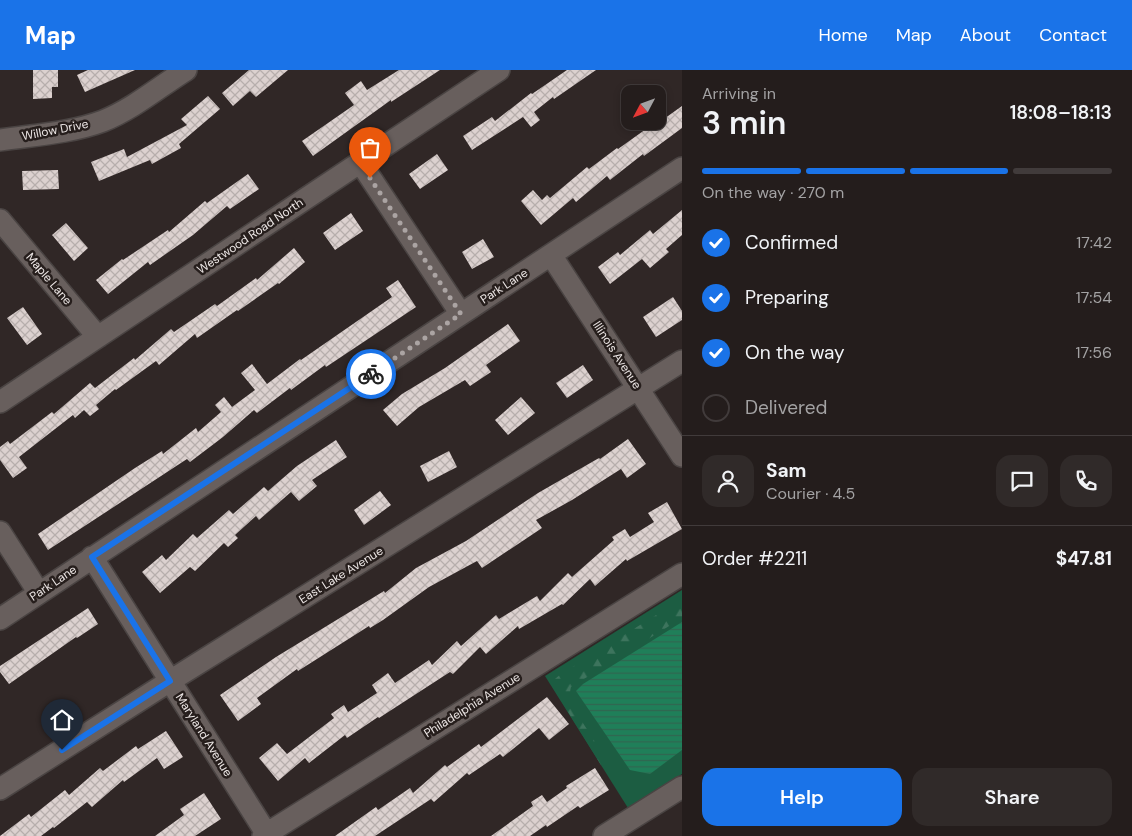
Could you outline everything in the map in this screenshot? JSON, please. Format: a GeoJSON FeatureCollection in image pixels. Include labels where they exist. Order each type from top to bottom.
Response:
{"type":"FeatureCollection","features":[{"type":"Feature","properties":{"kind":"street","name":"Willow Drive"},"geometry":{"type":"LineString","coordinates":[[0,140],[71,130],[103,121],[128,108],[186,70]]}},
{"type":"Feature","properties":{"kind":"street","name":"Westwood Road North"},"geometry":{"type":"LineString","coordinates":[[0,402],[499,70]]}},
{"type":"Feature","properties":{"kind":"street"},"geometry":{"type":"LineString","coordinates":[[360,162],[461,314]]}},
{"type":"Feature","properties":{"kind":"street","name":"Park Lane"},"geometry":{"type":"LineString","coordinates":[[0,618],[682,168]]}},
{"type":"Feature","properties":{"kind":"street","name":"Maple Lane"},"geometry":{"type":"LineString","coordinates":[[0,220],[98,337]]}},
{"type":"Feature","properties":{"kind":"street","name":"Illinois Avenue"},"geometry":{"type":"LineString","coordinates":[[551,254],[682,456]]}},
{"type":"Feature","properties":{"kind":"street","name":"East Lake Avenue"},"geometry":{"type":"LineString","coordinates":[[0,789],[682,361]]}},
{"type":"Feature","properties":{"kind":"street"},"geometry":{"type":"LineString","coordinates":[[0,532],[39,593]]}},
{"type":"Feature","properties":{"kind":"street","name":"Maryland Avenue"},"geometry":{"type":"LineString","coordinates":[[92,557],[266,835]]}},
{"type":"Feature","properties":{"kind":"street","name":"Philadelphia Avenue"},"geometry":{"type":"LineString","coordinates":[[266,835],[682,574]]}},
{"type":"Feature","properties":{"kind":"street"},"geometry":{"type":"LineString","coordinates":[[604,836],[682,787]]}},
{"type":"Feature","properties":{"kind":"green space"},"geometry":{"type":"Polygon","coordinates":[[[682,590],[682,774],[628,808],[545,676],[682,590]]]}},
{"type":"Feature","properties":{"kind":"green space"},"geometry":{"type":"Polygon","coordinates":[[[682,599],[682,618],[571,687],[570,694],[575,709],[594,739],[601,765],[550,683],[561,674],[682,599]]]}},
{"type":"Feature","properties":{"kind":"shaded area"},"geometry":{"type":"Polygon","coordinates":[[[682,622],[682,750],[650,774],[630,770],[576,691],[583,684],[682,622]]]}},
{"type":"Feature","properties":{"kind":"building"},"geometry":{"type":"Polygon","coordinates":[[[33,70],[58,70],[58,87],[52,87],[52,98],[33,99],[33,70]]]}},
{"type":"Feature","properties":{"kind":"building"},"geometry":{"type":"Polygon","coordinates":[[[88,70],[135,70],[85,92],[77,75],[88,70]]]}},
{"type":"Feature","properties":{"kind":"building"},"geometry":{"type":"Polygon","coordinates":[[[249,70],[288,70],[256,97],[250,91],[233,106],[222,93],[249,70]]]}},
{"type":"Feature","properties":{"kind":"building"},"geometry":{"type":"Polygon","coordinates":[[[399,70],[440,70],[391,102],[391,100],[313,156],[302,141],[354,105],[345,93],[361,81],[367,90],[399,70]]]}},
{"type":"Feature","properties":{"kind":"building"},"geometry":{"type":"Polygon","coordinates":[[[567,70],[596,70],[554,99],[553,97],[534,112],[540,120],[531,127],[523,117],[472,150],[463,136],[492,117],[495,121],[531,93],[567,70]]]}},
{"type":"Feature","properties":{"kind":"building"},"geometry":{"type":"Polygon","coordinates":[[[208,96],[220,109],[179,144],[181,148],[152,164],[150,160],[99,181],[91,162],[124,149],[127,157],[187,125],[181,119],[208,96]]]}},
{"type":"Feature","properties":{"kind":"building"},"geometry":{"type":"Polygon","coordinates":[[[682,106],[682,128],[644,156],[643,154],[610,180],[607,176],[576,202],[573,198],[541,225],[521,201],[533,190],[542,200],[547,195],[550,198],[587,167],[589,169],[645,130],[666,130],[666,117],[682,106]]]}},
{"type":"Feature","properties":{"kind":"building"},"geometry":{"type":"Polygon","coordinates":[[[437,154],[448,170],[420,189],[409,174],[437,154]]]}},
{"type":"Feature","properties":{"kind":"building"},"geometry":{"type":"Polygon","coordinates":[[[58,170],[59,189],[23,190],[22,171],[58,170]]]}},
{"type":"Feature","properties":{"kind":"building"},"geometry":{"type":"Polygon","coordinates":[[[248,174],[259,189],[230,209],[227,206],[193,235],[150,265],[148,262],[108,294],[96,280],[122,259],[168,230],[169,232],[205,201],[207,203],[248,174]]]}},
{"type":"Feature","properties":{"kind":"building"},"geometry":{"type":"Polygon","coordinates":[[[682,210],[682,235],[666,249],[669,252],[650,268],[642,259],[610,284],[598,267],[618,252],[620,255],[650,230],[653,234],[682,210]]]}},
{"type":"Feature","properties":{"kind":"building"},"geometry":{"type":"Polygon","coordinates":[[[351,213],[363,231],[335,250],[323,233],[351,213]]]}},
{"type":"Feature","properties":{"kind":"building"},"geometry":{"type":"Polygon","coordinates":[[[66,223],[88,248],[74,261],[52,235],[66,223]]]}},
{"type":"Feature","properties":{"kind":"building"},"geometry":{"type":"Polygon","coordinates":[[[483,239],[494,257],[472,269],[462,252],[483,239]]]}},
{"type":"Feature","properties":{"kind":"building"},"geometry":{"type":"Polygon","coordinates":[[[294,248],[305,262],[279,284],[197,338],[195,334],[159,365],[156,361],[115,389],[96,405],[99,409],[90,416],[84,410],[75,418],[73,415],[19,457],[27,468],[13,478],[0,460],[0,447],[8,441],[10,444],[52,412],[54,414],[90,383],[95,388],[134,358],[135,360],[171,329],[174,332],[215,304],[217,306],[256,278],[257,280],[294,248]]]}},
{"type":"Feature","properties":{"kind":"building"},"geometry":{"type":"Polygon","coordinates":[[[398,280],[416,307],[326,367],[325,365],[291,390],[290,388],[257,413],[254,410],[190,462],[187,459],[48,550],[38,534],[135,468],[162,451],[163,454],[196,428],[198,432],[221,412],[215,405],[224,397],[232,407],[255,390],[241,373],[252,364],[267,384],[300,359],[392,297],[386,288],[398,280]]]}},
{"type":"Feature","properties":{"kind":"building"},"geometry":{"type":"Polygon","coordinates":[[[673,297],[682,311],[682,320],[656,337],[643,317],[673,297]]]}},
{"type":"Feature","properties":{"kind":"building"},"geometry":{"type":"Polygon","coordinates":[[[23,307],[42,334],[27,345],[7,318],[23,307]]]}},
{"type":"Feature","properties":{"kind":"building"},"geometry":{"type":"Polygon","coordinates":[[[508,324],[520,341],[486,365],[491,372],[470,386],[465,380],[419,407],[397,426],[383,410],[402,394],[445,368],[508,324]]]}},
{"type":"Feature","properties":{"kind":"building"},"geometry":{"type":"Polygon","coordinates":[[[583,365],[593,380],[567,398],[556,383],[583,365]]]}},
{"type":"Feature","properties":{"kind":"building"},"geometry":{"type":"Polygon","coordinates":[[[521,397],[535,413],[508,435],[495,420],[521,397]]]}},
{"type":"Feature","properties":{"kind":"building"},"geometry":{"type":"Polygon","coordinates":[[[628,439],[646,464],[627,478],[621,469],[536,520],[542,528],[482,568],[477,561],[429,587],[383,620],[370,628],[369,626],[298,671],[297,669],[257,698],[261,704],[238,721],[220,695],[276,657],[384,591],[385,593],[416,568],[466,541],[538,493],[600,459],[628,439]]]}},
{"type":"Feature","properties":{"kind":"building"},"geometry":{"type":"Polygon","coordinates":[[[336,440],[347,457],[312,480],[317,486],[299,501],[291,492],[259,520],[256,516],[235,535],[238,538],[228,547],[224,543],[195,571],[190,567],[160,593],[142,572],[162,555],[166,560],[193,534],[197,538],[229,510],[233,514],[264,487],[268,491],[297,466],[336,440]]]}},
{"type":"Feature","properties":{"kind":"building"},"geometry":{"type":"Polygon","coordinates":[[[449,451],[457,467],[428,482],[420,466],[449,451]]]}},
{"type":"Feature","properties":{"kind":"building"},"geometry":{"type":"Polygon","coordinates":[[[380,491],[391,505],[364,525],[354,510],[380,491]]]}},
{"type":"Feature","properties":{"kind":"building"},"geometry":{"type":"Polygon","coordinates":[[[667,502],[682,529],[627,561],[626,559],[595,586],[590,579],[563,605],[519,629],[518,626],[486,654],[480,647],[453,674],[450,672],[347,738],[345,735],[309,763],[305,758],[278,781],[259,758],[277,743],[287,754],[334,718],[331,714],[344,705],[348,712],[377,693],[372,685],[388,673],[395,683],[429,660],[432,665],[457,641],[461,646],[496,615],[499,619],[537,596],[540,601],[568,573],[572,577],[614,540],[612,537],[625,529],[630,537],[654,522],[648,513],[667,502]]]}},
{"type":"Feature","properties":{"kind":"building"},"geometry":{"type":"Polygon","coordinates":[[[88,608],[98,624],[76,637],[9,684],[0,672],[0,666],[88,608]]]}},
{"type":"Feature","properties":{"kind":"building"},"geometry":{"type":"Polygon","coordinates":[[[547,697],[569,724],[549,740],[539,728],[503,757],[500,754],[469,775],[467,773],[434,802],[431,799],[375,836],[335,836],[376,807],[378,810],[410,788],[413,793],[445,765],[447,767],[479,744],[481,747],[547,697]]]}},
{"type":"Feature","properties":{"kind":"building"},"geometry":{"type":"Polygon","coordinates":[[[166,731],[183,757],[164,769],[157,758],[124,782],[123,780],[92,807],[87,802],[41,836],[0,836],[29,814],[31,817],[65,790],[69,795],[100,768],[103,771],[136,746],[138,749],[166,731]]]}},
{"type":"Feature","properties":{"kind":"building"},"geometry":{"type":"Polygon","coordinates":[[[595,768],[609,790],[580,808],[578,806],[530,836],[491,836],[533,806],[531,802],[542,795],[547,802],[567,788],[566,786],[595,768]]]}},
{"type":"Feature","properties":{"kind":"building"},"geometry":{"type":"Polygon","coordinates":[[[204,793],[221,819],[195,836],[155,836],[184,815],[180,809],[204,793]]]}},
{"type":"Feature","properties":{"kind":"way so far"},"geometry":{"type":"LineString","coordinates":[[370,178],[461,314],[371,374]]}},
{"type":"Feature","properties":{"kind":"route"},"geometry":{"type":"LineString","coordinates":[[62,750],[170,681],[92,557],[371,374]]}}]}
